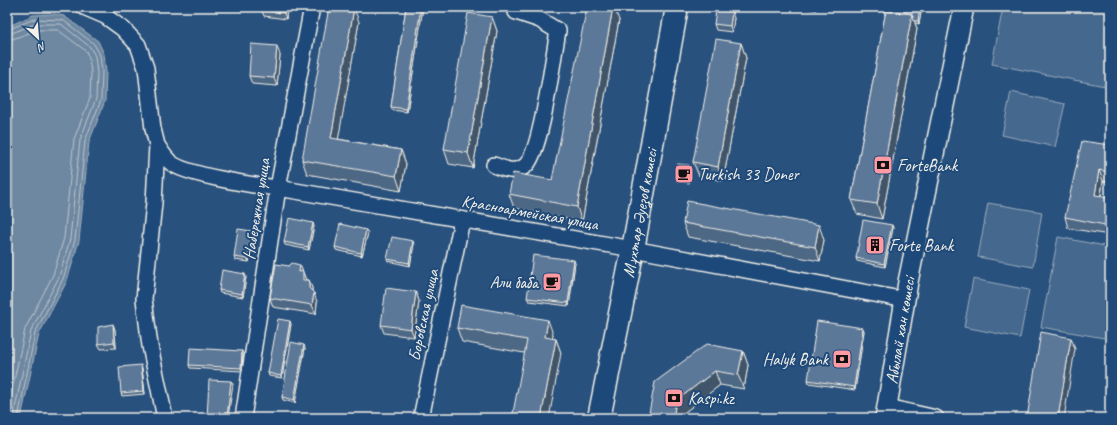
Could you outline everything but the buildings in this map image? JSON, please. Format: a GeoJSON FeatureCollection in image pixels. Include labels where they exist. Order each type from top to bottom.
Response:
{"type":"FeatureCollection","features":[{"type":"Feature","properties":{"kind":"main road","name":"Мұхтар Әуезов көшесі"},"geometry":{"type":"LineString","coordinates":[[599,418],[633,249],[677,7]]}},
{"type":"Feature","properties":{"kind":"street"},"geometry":{"type":"LineString","coordinates":[[84,7],[105,16],[123,29],[138,45],[146,68],[157,145],[154,203],[144,299],[150,346],[165,418]]}},
{"type":"Feature","properties":{"kind":"street","name":"Набережная улица"},"geometry":{"type":"LineString","coordinates":[[243,418],[278,188],[311,12],[310,7]]}},
{"type":"Feature","properties":{"kind":"street","name":"Абылай хан көшесі"},"geometry":{"type":"LineString","coordinates":[[886,413],[906,300],[964,7]]}},
{"type":"Feature","properties":{"kind":"street"},"geometry":{"type":"LineString","coordinates":[[494,165],[507,170],[517,170],[525,166],[534,156],[542,124],[558,31],[540,20],[516,12]]}},
{"type":"Feature","properties":{"kind":"street","name":"Красноармейская улица"},"geometry":{"type":"LineString","coordinates":[[157,145],[171,163],[201,174],[256,186],[278,188],[633,249],[906,300]]}},
{"type":"Feature","properties":{"kind":"street","name":"Боровская улица"},"geometry":{"type":"LineString","coordinates":[[421,418],[462,220]]}},
{"type":"Feature","properties":{"kind":"street"},"geometry":{"type":"LineString","coordinates":[[886,413],[936,418]]}},
{"type":"Feature","properties":{"kind":"shaded area"},"geometry":{"type":"Polygon","coordinates":[[[1003,7],[1110,7],[1110,87],[992,64],[1003,7]]]}},
{"type":"Feature","properties":{"kind":"shaded area"},"geometry":{"type":"Polygon","coordinates":[[[1011,92],[1065,104],[1055,147],[1002,135],[1011,92]]]}},
{"type":"Feature","properties":{"kind":"shaded area"},"geometry":{"type":"Polygon","coordinates":[[[988,203],[1042,212],[1033,267],[978,257],[988,203]]]}},
{"type":"Feature","properties":{"kind":"shaded area"},"geometry":{"type":"Polygon","coordinates":[[[1058,237],[1110,247],[1110,339],[1041,327],[1058,237]]]}},
{"type":"Feature","properties":{"kind":"shaded area"},"geometry":{"type":"Polygon","coordinates":[[[973,279],[1029,290],[1020,338],[964,327],[973,279]]]}},
{"type":"Feature","properties":{"kind":"water"},"geometry":{"type":"Polygon","coordinates":[[[55,14],[64,16],[98,41],[104,54],[106,72],[105,101],[89,142],[79,241],[67,281],[39,334],[21,418],[7,418],[7,27],[33,15],[55,14]]]}},
{"type":"Feature","properties":{"kind":"place","name":"ForteBank"},"geometry":{"type":"Point","coordinates":[883,165]}},
{"type":"Feature","properties":{"kind":"place","name":"Turkish 33 Doner"},"geometry":{"type":"Point","coordinates":[684,174]}},
{"type":"Feature","properties":{"kind":"place","name":"Forte Bank"},"geometry":{"type":"Point","coordinates":[875,245]}},
{"type":"Feature","properties":{"kind":"place","name":"Али баба"},"geometry":{"type":"Point","coordinates":[552,282]}},
{"type":"Feature","properties":{"kind":"place","name":"Halyk Bank"},"geometry":{"type":"Point","coordinates":[842,359]}},
{"type":"Feature","properties":{"kind":"place","name":"Kaspi.kz"},"geometry":{"type":"Point","coordinates":[674,398]}}]}
